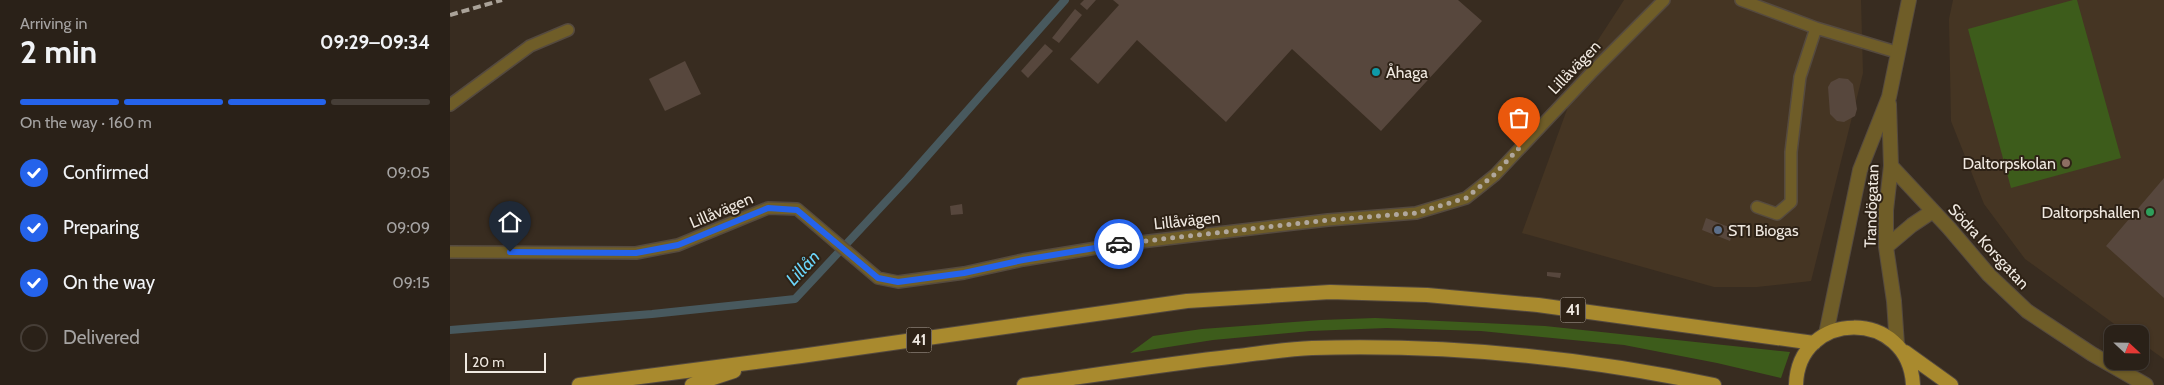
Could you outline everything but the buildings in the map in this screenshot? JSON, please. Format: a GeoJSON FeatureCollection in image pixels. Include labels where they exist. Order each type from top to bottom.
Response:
{"type":"FeatureCollection","features":[{"type":"Feature","properties":{"kind":"main road","name":"41"},"geometry":{"type":"LineString","coordinates":[[579,385],[765,361],[1187,301],[1330,292],[1427,295],[1538,305],[1814,342]]}},
{"type":"Feature","properties":{"kind":"main road"},"geometry":{"type":"LineString","coordinates":[[1796,385],[1799,364],[1814,342],[1826,334],[1847,327],[1864,328],[1880,332],[1951,385]]}},
{"type":"Feature","properties":{"kind":"main road"},"geometry":{"type":"LineString","coordinates":[[1024,385],[1190,362],[1310,348],[1413,348],[1507,353],[1651,372],[1714,385]]}},
{"type":"Feature","properties":{"kind":"main road"},"geometry":{"type":"LineString","coordinates":[[1900,348],[1910,366],[1913,385]]}},
{"type":"Feature","properties":{"kind":"main road"},"geometry":{"type":"LineString","coordinates":[[692,385],[765,361]]}},
{"type":"Feature","properties":{"kind":"street","name":"Trandögatan"},"geometry":{"type":"LineString","coordinates":[[1826,334],[1860,170],[1888,97],[1908,0]]}},
{"type":"Feature","properties":{"kind":"street","name":"Trandögatan"},"geometry":{"type":"LineString","coordinates":[[1888,97],[1891,166],[1886,210],[1886,247],[1900,348]]}},
{"type":"Feature","properties":{"kind":"street","name":"Södra Korsgatan"},"geometry":{"type":"LineString","coordinates":[[1891,166],[1988,275],[2027,311],[2092,354],[2146,385]]}},
{"type":"Feature","properties":{"kind":"street","name":"Södra Korsgatan"},"geometry":{"type":"LineString","coordinates":[[1886,247],[1912,224],[1933,211]]}},
{"type":"Feature","properties":{"kind":"lane","name":"Lillåvägen"},"geometry":{"type":"LineString","coordinates":[[450,252],[636,253],[678,245],[768,208],[797,210],[878,278],[898,282],[928,279],[1023,260],[1115,245],[1328,220],[1416,213],[1466,198],[1495,174],[1593,70],[1664,0]]}},
{"type":"Feature","properties":{"kind":"lane"},"geometry":{"type":"LineString","coordinates":[[1741,0],[1816,28],[1896,52]]}},
{"type":"Feature","properties":{"kind":"lane"},"geometry":{"type":"LineString","coordinates":[[1757,208],[1777,214],[1792,202],[1791,152],[1800,77],[1816,28]]}},
{"type":"Feature","properties":{"kind":"lane"},"geometry":{"type":"LineString","coordinates":[[450,105],[530,46],[568,30]]}},
{"type":"Feature","properties":{"kind":"shaded area"},"geometry":{"type":"Polygon","coordinates":[[[1624,0],[1861,0],[1863,73],[1811,281],[1757,287],[1714,287],[1522,233],[1585,60],[1624,0]]]}},
{"type":"Feature","properties":{"kind":"shaded area","name":"Daltorpskolan"},"geometry":{"type":"Polygon","coordinates":[[[1953,0],[2164,0],[2164,359],[2149,348],[2149,325],[2116,325],[2025,259],[1984,204],[1951,121],[1949,19],[1953,0]]]}},
{"type":"Feature","properties":{"kind":"green space"},"geometry":{"type":"Polygon","coordinates":[[[2077,0],[2121,158],[2011,188],[1968,29],[2077,0]]]}},
{"type":"Feature","properties":{"kind":"green space"},"geometry":{"type":"Polygon","coordinates":[[[1375,318],[1545,326],[1790,352],[1781,378],[1717,363],[1624,345],[1481,331],[1387,328],[1310,331],[1213,340],[1130,353],[1153,336],[1202,329],[1375,318]]]}},
{"type":"Feature","properties":{"kind":"waterway","name":"Lillån"},"geometry":{"type":"LineString","coordinates":[[450,330],[652,314],[795,299],[907,179],[1065,0]]}},
{"type":"Feature","properties":{"kind":"railway"},"geometry":{"type":"LineString","coordinates":[[450,15],[502,0]]}},
{"type":"Feature","properties":{"kind":"way so far"},"geometry":{"type":"LineString","coordinates":[[1119,244],[1328,220],[1416,213],[1466,198],[1495,174],[1519,148]]}},
{"type":"Feature","properties":{"kind":"place","name":"Åhaga"},"geometry":{"type":"Point","coordinates":[1376,72]}},
{"type":"Feature","properties":{"kind":"place","name":"Daltorpskolan"},"geometry":{"type":"Point","coordinates":[2066,163]}},
{"type":"Feature","properties":{"kind":"place","name":"Daltorpshallen"},"geometry":{"type":"Point","coordinates":[2150,212]}},
{"type":"Feature","properties":{"kind":"place","name":"ST1 Biogas"},"geometry":{"type":"Point","coordinates":[1718,230]}},
{"type":"Feature","properties":{"kind":"route"},"geometry":{"type":"LineString","coordinates":[[510,252],[636,253],[678,245],[768,208],[797,210],[878,278],[898,282],[964,273],[1023,260],[1119,244]]}}]}
